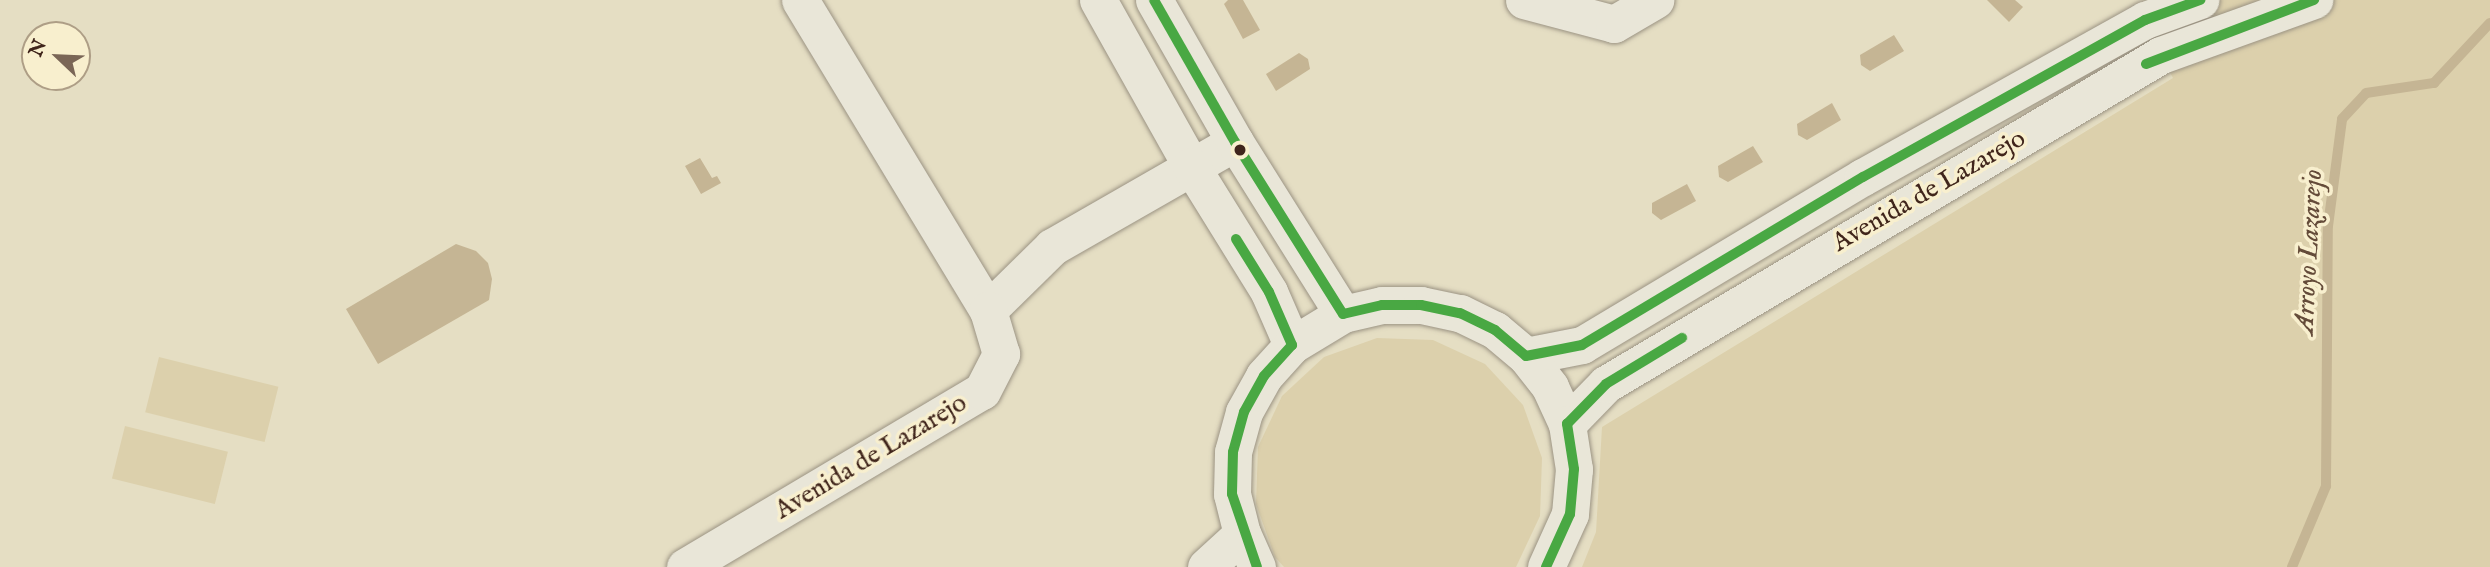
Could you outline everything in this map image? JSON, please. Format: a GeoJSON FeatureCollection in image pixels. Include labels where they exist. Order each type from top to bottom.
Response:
{"type":"FeatureCollection","features":[{"type":"Feature","properties":{"kind":"street","name":"Avenida de Lazarejo"},"geometry":{"type":"LineString","coordinates":[[685,567],[982,391],[1001,354],[988,310],[800,0]]}},
{"type":"Feature","properties":{"kind":"street"},"geometry":{"type":"LineString","coordinates":[[1098,0],[1191,166],[1269,292],[1292,345]]}},
{"type":"Feature","properties":{"kind":"street"},"geometry":{"type":"LineString","coordinates":[[1154,0],[1235,142],[1343,314]]}},
{"type":"Feature","properties":{"kind":"street"},"geometry":{"type":"LineString","coordinates":[[1524,0],[1614,24],[1655,0]]}},
{"type":"Feature","properties":{"kind":"street","name":"Avenida de Lazarejo"},"geometry":{"type":"LineString","coordinates":[[1526,356],[1582,345],[1863,177],[2145,20],[2200,0]]}},
{"type":"Feature","properties":{"kind":"street","name":"Avenida de Lazarejo"},"geometry":{"type":"LineString","coordinates":[[1567,424],[1606,384],[2161,55],[2314,0]]}},
{"type":"Feature","properties":{"kind":"street"},"geometry":{"type":"LineString","coordinates":[[988,310],[1052,247],[1235,142]]}},
{"type":"Feature","properties":{"kind":"street"},"geometry":{"type":"LineString","coordinates":[[1257,567],[1241,534],[1232,494],[1233,452],[1244,412],[1257,388],[1292,345],[1343,314],[1382,305],[1421,304],[1460,313],[1495,330],[1526,356],[1550,387],[1567,424],[1574,469],[1570,514],[1546,567]]}},
{"type":"Feature","properties":{"kind":"street"},"geometry":{"type":"LineString","coordinates":[[1206,567],[1241,534]]}},
{"type":"Feature","properties":{"kind":"shaded area"},"geometry":{"type":"Polygon","coordinates":[[[1228,0],[1243,0],[1260,30],[1243,39],[1224,4],[1228,0]]]}},
{"type":"Feature","properties":{"kind":"shaded area"},"geometry":{"type":"Polygon","coordinates":[[[1987,0],[2015,0],[2023,7],[2009,22],[1987,0]]]}},
{"type":"Feature","properties":{"kind":"shaded area"},"geometry":{"type":"Polygon","coordinates":[[[2147,0],[2490,0],[2490,567],[1582,567],[1596,532],[1602,427],[2173,78],[2154,41],[2147,0]]]}},
{"type":"Feature","properties":{"kind":"shaded area"},"geometry":{"type":"Polygon","coordinates":[[[1894,35],[1904,51],[1870,71],[1861,65],[1860,55],[1894,35]]]}},
{"type":"Feature","properties":{"kind":"shaded area"},"geometry":{"type":"Polygon","coordinates":[[[1299,53],[1308,59],[1310,69],[1276,91],[1266,74],[1299,53]]]}},
{"type":"Feature","properties":{"kind":"shaded area"},"geometry":{"type":"Polygon","coordinates":[[[1832,103],[1841,120],[1807,140],[1798,135],[1797,124],[1832,103]]]}},
{"type":"Feature","properties":{"kind":"shaded area"},"geometry":{"type":"Polygon","coordinates":[[[1753,146],[1763,162],[1728,182],[1719,177],[1718,166],[1753,146]]]}},
{"type":"Feature","properties":{"kind":"shaded area"},"geometry":{"type":"Polygon","coordinates":[[[700,158],[712,178],[717,176],[721,183],[701,194],[685,166],[700,158]]]}},
{"type":"Feature","properties":{"kind":"shaded area"},"geometry":{"type":"Polygon","coordinates":[[[1687,184],[1696,201],[1661,220],[1652,213],[1652,203],[1687,184]]]}},
{"type":"Feature","properties":{"kind":"shaded area"},"geometry":{"type":"Polygon","coordinates":[[[456,244],[476,251],[488,263],[492,279],[489,300],[378,364],[346,309],[456,244]]]}},
{"type":"Feature","properties":{"kind":"shaded area"},"geometry":{"type":"Polygon","coordinates":[[[1377,338],[1433,340],[1485,364],[1523,405],[1542,458],[1540,516],[1516,567],[1284,567],[1275,557],[1256,504],[1258,447],[1282,396],[1324,357],[1377,338]]]}},
{"type":"Feature","properties":{"kind":"shaded area"},"geometry":{"type":"Polygon","coordinates":[[[159,357],[278,387],[265,442],[145,412],[159,357]]]}},
{"type":"Feature","properties":{"kind":"shaded area"},"geometry":{"type":"Polygon","coordinates":[[[125,426],[228,452],[215,504],[112,478],[125,426]]]}},
{"type":"Feature","properties":{"kind":"waterway","name":"Arroyo Lazarejo"},"geometry":{"type":"LineString","coordinates":[[2292,567],[2326,486],[2328,226],[2342,119],[2366,93],[2434,83],[2490,23]]}},
{"type":"Feature","properties":{"kind":"transit line"},"geometry":{"type":"LineString","coordinates":[[1154,0],[1235,142],[1343,314],[1382,305],[1421,305],[1460,313],[1495,330],[1526,356],[1582,345],[1863,177],[2145,20],[2200,0]]}},
{"type":"Feature","properties":{"kind":"transit line"},"geometry":{"type":"LineString","coordinates":[[2146,64],[2314,0]]}},
{"type":"Feature","properties":{"kind":"transit line"},"geometry":{"type":"LineString","coordinates":[[1236,239],[1269,292],[1292,345],[1264,376],[1244,412],[1233,452],[1232,494],[1257,567]]}},
{"type":"Feature","properties":{"kind":"transit line"},"geometry":{"type":"LineString","coordinates":[[1546,567],[1570,514],[1574,469],[1567,424],[1606,384],[1682,338]]}}]}
